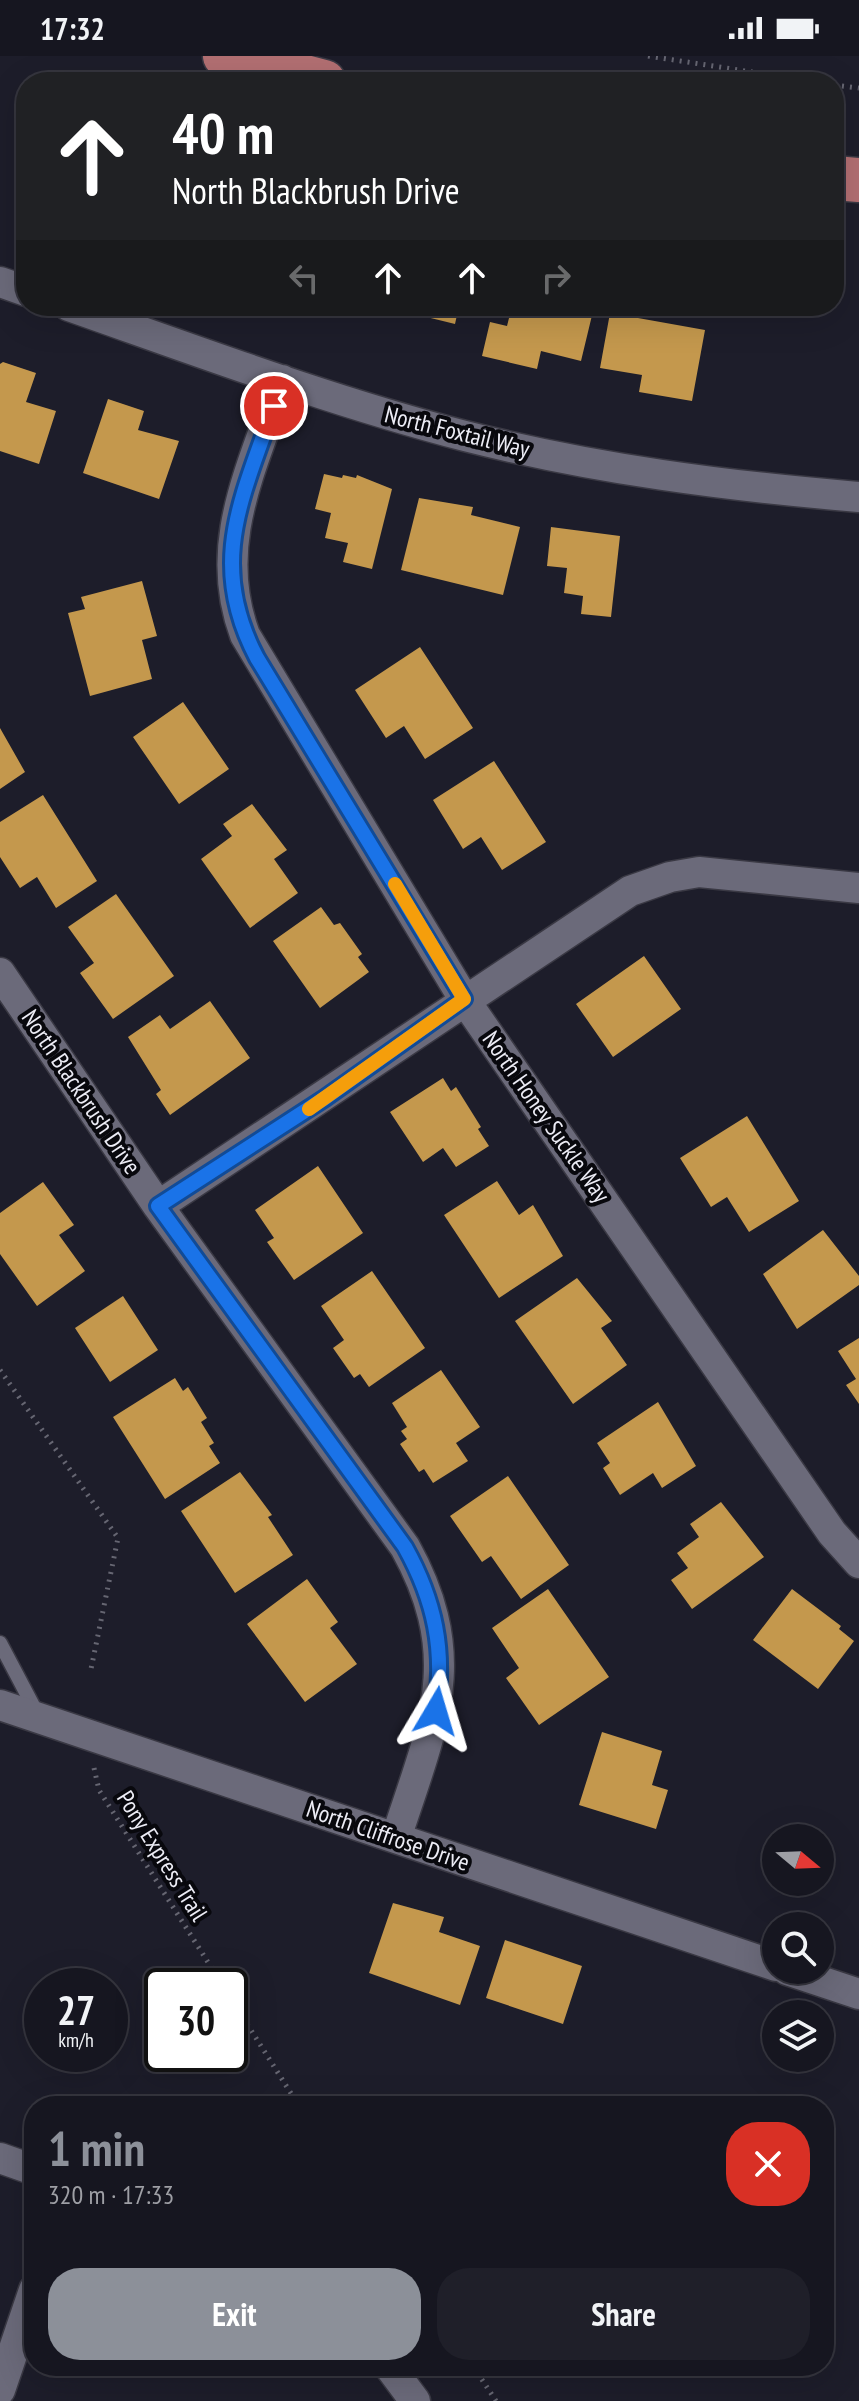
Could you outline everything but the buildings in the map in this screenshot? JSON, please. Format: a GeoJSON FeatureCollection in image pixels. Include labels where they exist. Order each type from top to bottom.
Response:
{"type":"FeatureCollection","features":[{"type":"Feature","properties":{"kind":"main road"},"geometry":{"type":"LineString","coordinates":[[225,56],[286,72]]}},
{"type":"Feature","properties":{"kind":"street","name":"North Foxtail Way"},"geometry":{"type":"LineString","coordinates":[[98,316],[389,415],[558,457],[718,485],[859,497]]}},
{"type":"Feature","properties":{"kind":"street","name":"North Honey Suckle Way"},"geometry":{"type":"LineString","coordinates":[[282,380],[232,532],[231,585],[236,611],[257,658],[464,999],[832,1533],[859,1563]]}},
{"type":"Feature","properties":{"kind":"street"},"geometry":{"type":"LineString","coordinates":[[158,1206],[325,1098],[464,999],[612,901],[670,877],[699,872],[859,888]]}},
{"type":"Feature","properties":{"kind":"street","name":"North Blackbrush Drive"},"geometry":{"type":"LineString","coordinates":[[0,973],[158,1206],[421,1575],[432,1603],[441,1659],[436,1711],[396,1838]]}},
{"type":"Feature","properties":{"kind":"street","name":"North Cliffrose Drive"},"geometry":{"type":"LineString","coordinates":[[0,1705],[762,1961]]}},
{"type":"Feature","properties":{"kind":"street"},"geometry":{"type":"LineString","coordinates":[[829,1984],[859,1994]]}},
{"type":"Feature","properties":{"kind":"street"},"geometry":{"type":"LineString","coordinates":[[0,2158],[24,2166]]}},
{"type":"Feature","properties":{"kind":"street"},"geometry":{"type":"LineString","coordinates":[[0,2390],[24,2319]]}},
{"type":"Feature","properties":{"kind":"street"},"geometry":{"type":"LineString","coordinates":[[396,2376],[415,2401]]}},
{"type":"Feature","properties":{"kind":"lane"},"geometry":{"type":"LineString","coordinates":[[0,1643],[40,1719]]}},
{"type":"Feature","properties":{"kind":"path"},"geometry":{"type":"LineString","coordinates":[[648,56],[752,72]]}},
{"type":"Feature","properties":{"kind":"path"},"geometry":{"type":"LineString","coordinates":[[0,1370],[118,1538],[91,1669]]}},
{"type":"Feature","properties":{"kind":"path","name":"Pony Express Trail"},"geometry":{"type":"LineString","coordinates":[[100,1739],[93,1763],[99,1790],[212,1968]]}},
{"type":"Feature","properties":{"kind":"path"},"geometry":{"type":"LineString","coordinates":[[248,2025],[293,2096]]}},
{"type":"Feature","properties":{"kind":"path"},"geometry":{"type":"LineString","coordinates":[[480,2376],[496,2401]]}},
{"type":"Feature","properties":{"kind":"slow traffic"},"geometry":{"type":"LineString","coordinates":[[309,1109],[464,999],[395,884]]}},
{"type":"Feature","properties":{"kind":"route"},"geometry":{"type":"LineString","coordinates":[[274,406],[232,532],[231,585],[236,611],[257,658],[464,999],[325,1098],[158,1206],[405,1547],[421,1575],[439,1634],[440,1685],[436,1711]]}}]}
